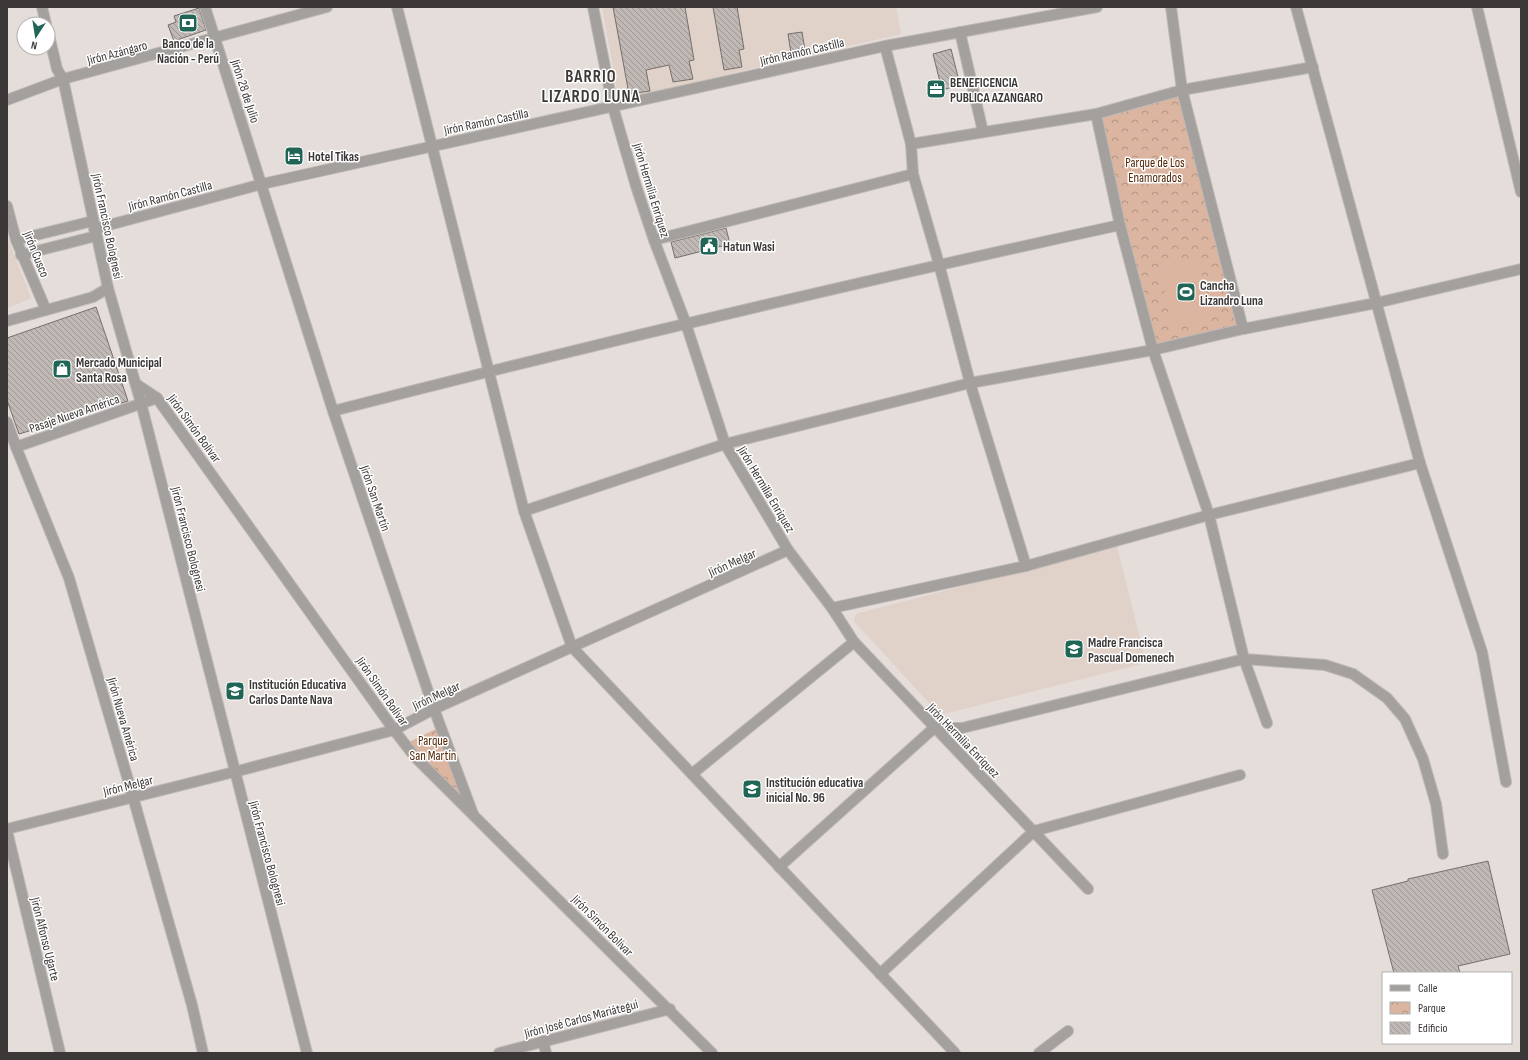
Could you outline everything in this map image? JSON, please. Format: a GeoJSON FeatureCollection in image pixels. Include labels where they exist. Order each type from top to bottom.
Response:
{"type":"FeatureCollection","features":[{"type":"Feature","properties":{"kind":"street","name":"Jirón 28 de Julio"},"geometry":{"type":"LineString","coordinates":[[205,7],[262,184]]}},
{"type":"Feature","properties":{"kind":"street","name":"Jirón Azángaro"},"geometry":{"type":"LineString","coordinates":[[7,100],[63,80],[327,7]]}},
{"type":"Feature","properties":{"kind":"street"},"geometry":{"type":"LineString","coordinates":[[397,7],[431,147],[524,511],[572,647],[955,1053]]}},
{"type":"Feature","properties":{"kind":"street","name":"Jirón Hermilia Enriquez"},"geometry":{"type":"LineString","coordinates":[[593,7],[613,106],[654,240],[686,324],[725,444],[788,550],[832,608],[854,642],[934,728],[1034,830],[1088,889]]}},
{"type":"Feature","properties":{"kind":"street","name":"Jirón Ramón Castilla"},"geometry":{"type":"LineString","coordinates":[[95,229],[262,184],[613,106],[885,46],[1097,7]]}},
{"type":"Feature","properties":{"kind":"street"},"geometry":{"type":"LineString","coordinates":[[1171,7],[1182,90],[1243,329]]}},
{"type":"Feature","properties":{"kind":"street"},"geometry":{"type":"LineString","coordinates":[[1296,7],[1420,464],[1482,652],[1506,782]]}},
{"type":"Feature","properties":{"kind":"street"},"geometry":{"type":"LineString","coordinates":[[1477,7],[1521,192]]}},
{"type":"Feature","properties":{"kind":"street"},"geometry":{"type":"LineString","coordinates":[[960,32],[983,132]]}},
{"type":"Feature","properties":{"kind":"street"},"geometry":{"type":"LineString","coordinates":[[885,46],[911,144],[913,174],[939,264],[970,383],[1026,566]]}},
{"type":"Feature","properties":{"kind":"street","name":"Jirón Francisco Bolognesi"},"geometry":{"type":"LineString","coordinates":[[54,56],[57,69],[63,80],[108,288],[141,403],[307,1053]]}},
{"type":"Feature","properties":{"kind":"street"},"geometry":{"type":"LineString","coordinates":[[911,144],[1096,114],[1182,90],[1313,67]]}},
{"type":"Feature","properties":{"kind":"street"},"geometry":{"type":"LineString","coordinates":[[1096,114],[1120,225],[1154,350],[1209,515],[1244,659],[1267,723]]}},
{"type":"Feature","properties":{"kind":"street"},"geometry":{"type":"LineString","coordinates":[[654,240],[913,174]]}},
{"type":"Feature","properties":{"kind":"street","name":"Jirón San Martín"},"geometry":{"type":"LineString","coordinates":[[262,184],[333,411],[434,709],[474,817]]}},
{"type":"Feature","properties":{"kind":"street","name":"Jirón Cusco"},"geometry":{"type":"LineString","coordinates":[[7,206],[10,227],[46,310]]}},
{"type":"Feature","properties":{"kind":"street"},"geometry":{"type":"LineString","coordinates":[[333,411],[488,371],[939,264],[1120,225]]}},
{"type":"Feature","properties":{"kind":"street"},"geometry":{"type":"LineString","coordinates":[[16,240],[95,229]]}},
{"type":"Feature","properties":{"kind":"street"},"geometry":{"type":"LineString","coordinates":[[21,255],[95,229]]}},
{"type":"Feature","properties":{"kind":"street"},"geometry":{"type":"LineString","coordinates":[[524,511],[725,444],[970,383],[1154,350],[1243,329],[1376,303],[1521,269]]}},
{"type":"Feature","properties":{"kind":"street"},"geometry":{"type":"LineString","coordinates":[[7,321],[92,297],[108,288]]}},
{"type":"Feature","properties":{"kind":"street","name":"Jirón Simón Bolívar"},"geometry":{"type":"LineString","coordinates":[[136,384],[157,398],[394,730],[415,757],[474,817],[670,1009],[712,1053]]}},
{"type":"Feature","properties":{"kind":"street","name":"Pasaje Nueva América"},"geometry":{"type":"LineString","coordinates":[[16,447],[157,398]]}},
{"type":"Feature","properties":{"kind":"street","name":"Jirón Nueva América"},"geometry":{"type":"LineString","coordinates":[[7,422],[70,578],[190,997],[203,1053]]}},
{"type":"Feature","properties":{"kind":"street"},"geometry":{"type":"LineString","coordinates":[[832,608],[1026,566],[1209,515],[1420,464]]}},
{"type":"Feature","properties":{"kind":"street","name":"Jirón Melgar"},"geometry":{"type":"LineString","coordinates":[[7,830],[394,730],[434,709],[788,550]]}},
{"type":"Feature","properties":{"kind":"street"},"geometry":{"type":"LineString","coordinates":[[692,774],[854,642]]}},
{"type":"Feature","properties":{"kind":"street"},"geometry":{"type":"LineString","coordinates":[[779,867],[934,728],[962,728],[1244,659],[1326,665],[1353,674],[1387,698],[1405,719],[1423,759],[1436,804],[1442,854]]}},
{"type":"Feature","properties":{"kind":"street"},"geometry":{"type":"LineString","coordinates":[[880,974],[1034,830],[1240,775]]}},
{"type":"Feature","properties":{"kind":"street","name":"Jirón Alfonso Ugarte"},"geometry":{"type":"LineString","coordinates":[[7,830],[60,1053]]}},
{"type":"Feature","properties":{"kind":"street","name":"Jirón José Carlos Mariátegui"},"geometry":{"type":"LineString","coordinates":[[499,1053],[670,1009]]}},
{"type":"Feature","properties":{"kind":"street"},"geometry":{"type":"LineString","coordinates":[[1039,1053],[1068,1031]]}},
{"type":"Feature","properties":{"kind":"street"},"geometry":{"type":"LineString","coordinates":[[543,1042],[546,1053]]}},
{"type":"Feature","properties":{"kind":"shaded area"},"geometry":{"type":"Polygon","coordinates":[[[602,7],[896,7],[901,34],[619,100],[602,7]]]}},
{"type":"Feature","properties":{"kind":"shaded area"},"geometry":{"type":"Polygon","coordinates":[[[7,236],[31,298],[7,308],[7,236]]]}},
{"type":"Feature","properties":{"kind":"shaded area"},"geometry":{"type":"Polygon","coordinates":[[[1117,546],[1146,663],[940,715],[854,621],[856,614],[1117,546]]]}},
{"type":"Feature","properties":{"kind":"green space","name":"Parque de Los Enamorados"},"geometry":{"type":"Polygon","coordinates":[[[1183,94],[1239,326],[1153,350],[1096,114],[1183,94]]]}},
{"type":"Feature","properties":{"kind":"green space","name":"Cancha Lizandro Luna"},"geometry":{"type":"Polygon","coordinates":[[[1198,258],[1213,317],[1173,327],[1159,267],[1198,258]]]}},
{"type":"Feature","properties":{"kind":"green space","name":"Parque San Martin"},"geometry":{"type":"Polygon","coordinates":[[[442,726],[469,807],[409,742],[442,726]]]}},
{"type":"Feature","properties":{"kind":"building"},"geometry":{"type":"Polygon","coordinates":[[[613,7],[685,7],[694,60],[689,61],[693,79],[673,82],[669,65],[646,70],[650,91],[629,94],[613,7]]]}},
{"type":"Feature","properties":{"kind":"building"},"geometry":{"type":"Polygon","coordinates":[[[713,7],[737,7],[744,49],[739,50],[742,67],[724,70],[713,7]]]}},
{"type":"Feature","properties":{"kind":"building","name":"Banco de la Nación - Perú"},"geometry":{"type":"Polygon","coordinates":[[[199,8],[206,30],[174,41],[168,25],[176,22],[174,16],[199,8]]]}},
{"type":"Feature","properties":{"kind":"building"},"geometry":{"type":"Polygon","coordinates":[[[802,32],[805,50],[791,53],[788,34],[802,32]]]}},
{"type":"Feature","properties":{"kind":"building"},"geometry":{"type":"Polygon","coordinates":[[[951,49],[960,85],[942,90],[933,54],[951,49]]]}},
{"type":"Feature","properties":{"kind":"building"},"geometry":{"type":"Polygon","coordinates":[[[726,228],[730,244],[675,258],[671,242],[726,228]]]}},
{"type":"Feature","properties":{"kind":"building","name":"Mercado Municipal Santa Rosa"},"geometry":{"type":"Polygon","coordinates":[[[96,307],[128,401],[19,434],[7,400],[7,338],[96,307]]]}},
{"type":"Feature","properties":{"kind":"building"},"geometry":{"type":"Polygon","coordinates":[[[1488,861],[1510,954],[1458,966],[1460,972],[1394,972],[1372,890],[1408,881],[1408,879],[1488,861]]]}},
{"type":"Feature","properties":{"kind":"place","name":"Banco de la Nación - Perú"},"geometry":{"type":"Point","coordinates":[188,23]}},
{"type":"Feature","properties":{"kind":"place","name":"BENEFICENCIA PUBLICA AZANGARO"},"geometry":{"type":"Point","coordinates":[936,89]}},
{"type":"Feature","properties":{"kind":"place","name":"Hotel Tikas"},"geometry":{"type":"Point","coordinates":[294,156]}},
{"type":"Feature","properties":{"kind":"place","name":"Hatun Wasi"},"geometry":{"type":"Point","coordinates":[709,246]}},
{"type":"Feature","properties":{"kind":"place","name":"Cancha Lizandro Luna"},"geometry":{"type":"Point","coordinates":[1186,292]}},
{"type":"Feature","properties":{"kind":"place","name":"Mercado Municipal Santa Rosa"},"geometry":{"type":"Point","coordinates":[62,369]}},
{"type":"Feature","properties":{"kind":"place","name":"Madre Francisca Pascual Domenech"},"geometry":{"type":"Point","coordinates":[1074,649]}},
{"type":"Feature","properties":{"kind":"place","name":"Institución Educativa Carlos Dante Nava"},"geometry":{"type":"Point","coordinates":[235,691]}},
{"type":"Feature","properties":{"kind":"place","name":"Institución educativa inicial No. 96"},"geometry":{"type":"Point","coordinates":[752,789]}},
{"type":"Feature","properties":{"kind":"district","name":"BARRIO LIZARDO LUNA"},"geometry":{"type":"Point","coordinates":[591,86]}}]}
